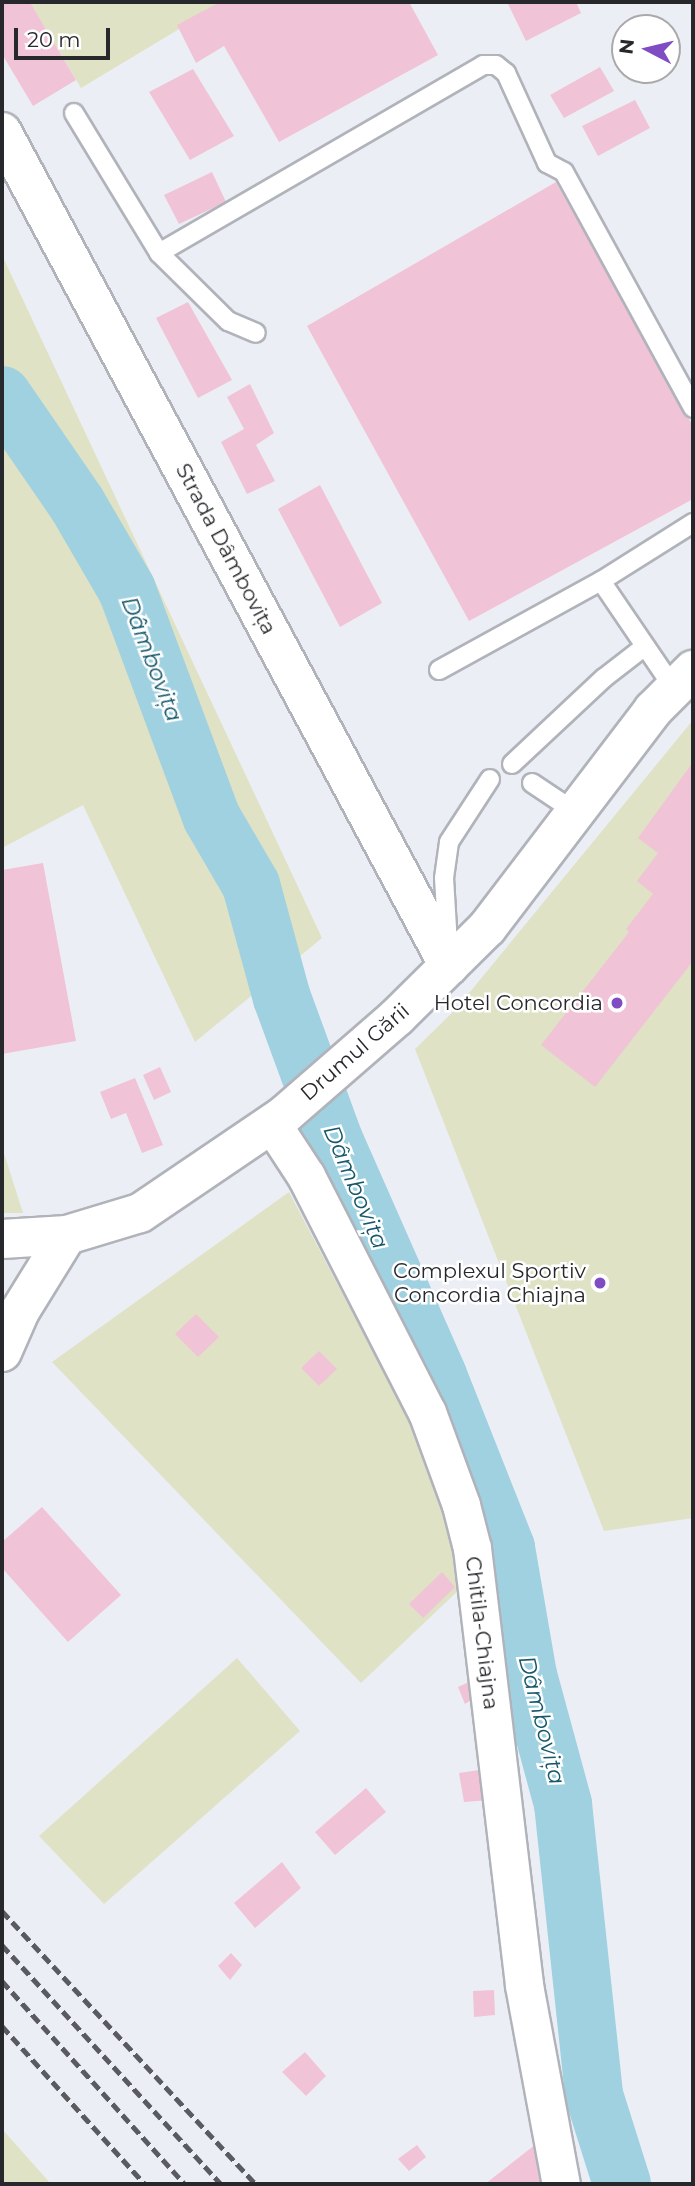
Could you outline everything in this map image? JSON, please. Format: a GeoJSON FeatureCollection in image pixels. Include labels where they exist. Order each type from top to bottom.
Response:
{"type":"FeatureCollection","features":[{"type":"Feature","properties":{"kind":"main road","name":"Strada Dâmbovița"},"geometry":{"type":"LineString","coordinates":[[2,132],[449,965]]}},
{"type":"Feature","properties":{"kind":"main road","name":"Drumul Gării"},"geometry":{"type":"LineString","coordinates":[[2,1239],[67,1235],[140,1213],[278,1120],[397,1017],[495,919],[683,678]]}},
{"type":"Feature","properties":{"kind":"main road"},"geometry":{"type":"LineString","coordinates":[[2,1352],[20,1311],[67,1235]]}},
{"type":"Feature","properties":{"kind":"street","name":"Chitila-Chiajna"},"geometry":{"type":"LineString","coordinates":[[278,1120],[427,1412],[461,1505],[472,1548],[524,1985],[561,2184]]}},
{"type":"Feature","properties":{"kind":"lane"},"geometry":{"type":"LineString","coordinates":[[159,253],[483,65],[496,65],[506,73],[547,163],[564,172],[693,408]]}},
{"type":"Feature","properties":{"kind":"lane"},"geometry":{"type":"LineString","coordinates":[[74,113],[159,253],[228,321],[256,333]]}},
{"type":"Feature","properties":{"kind":"lane"},"geometry":{"type":"LineString","coordinates":[[439,670],[601,581],[693,523]]}},
{"type":"Feature","properties":{"kind":"lane"},"geometry":{"type":"LineString","coordinates":[[601,581],[645,647],[683,678]]}},
{"type":"Feature","properties":{"kind":"lane"},"geometry":{"type":"LineString","coordinates":[[512,764],[604,678],[645,647]]}},
{"type":"Feature","properties":{"kind":"lane"},"geometry":{"type":"LineString","coordinates":[[449,965],[444,878],[449,842],[490,779]]}},
{"type":"Feature","properties":{"kind":"lane"},"geometry":{"type":"LineString","coordinates":[[532,783],[577,813]]}},
{"type":"Feature","properties":{"kind":"green space"},"geometry":{"type":"Polygon","coordinates":[[[30,2],[224,2],[81,88],[30,2]]]}},
{"type":"Feature","properties":{"kind":"green space"},"geometry":{"type":"Polygon","coordinates":[[[2,255],[322,938],[195,1042],[83,805],[2,848],[2,255]]]}},
{"type":"Feature","properties":{"kind":"green space","name":"Complexul Sportiv Concordia Chiajna"},"geometry":{"type":"Polygon","coordinates":[[[693,720],[693,1518],[604,1531],[415,1049],[456,1009],[693,720]]]}},
{"type":"Feature","properties":{"kind":"green space"},"geometry":{"type":"Polygon","coordinates":[[[2,1147],[23,1213],[2,1213],[2,1147]]]}},
{"type":"Feature","properties":{"kind":"green space"},"geometry":{"type":"Polygon","coordinates":[[[289,1192],[440,1479],[463,1586],[361,1683],[52,1362],[289,1192]]]}},
{"type":"Feature","properties":{"kind":"green space"},"geometry":{"type":"Polygon","coordinates":[[[237,1658],[300,1731],[104,1904],[39,1836],[237,1658]]]}},
{"type":"Feature","properties":{"kind":"green space"},"geometry":{"type":"Polygon","coordinates":[[[2,2129],[51,2184],[2,2184],[2,2129]]]}},
{"type":"Feature","properties":{"kind":"building"},"geometry":{"type":"Polygon","coordinates":[[[2,2],[30,2],[76,80],[33,106],[2,54],[2,2]]]}},
{"type":"Feature","properties":{"kind":"building"},"geometry":{"type":"Polygon","coordinates":[[[220,2],[409,2],[438,55],[279,142],[224,46],[196,63],[177,25],[220,2]]]}},
{"type":"Feature","properties":{"kind":"building"},"geometry":{"type":"Polygon","coordinates":[[[507,2],[576,2],[581,13],[526,41],[507,2]]]}},
{"type":"Feature","properties":{"kind":"building"},"geometry":{"type":"Polygon","coordinates":[[[600,67],[614,91],[564,118],[550,95],[600,67]]]}},
{"type":"Feature","properties":{"kind":"building"},"geometry":{"type":"Polygon","coordinates":[[[193,69],[234,136],[190,160],[149,92],[193,69]]]}},
{"type":"Feature","properties":{"kind":"building"},"geometry":{"type":"Polygon","coordinates":[[[635,100],[650,128],[598,156],[582,126],[635,100]]]}},
{"type":"Feature","properties":{"kind":"building"},"geometry":{"type":"Polygon","coordinates":[[[212,172],[226,202],[179,224],[164,195],[212,172]]]}},
{"type":"Feature","properties":{"kind":"building"},"geometry":{"type":"Polygon","coordinates":[[[556,182],[693,426],[693,499],[469,621],[307,326],[556,182]]]}},
{"type":"Feature","properties":{"kind":"building"},"geometry":{"type":"Polygon","coordinates":[[[188,302],[232,380],[198,398],[156,318],[188,302]]]}},
{"type":"Feature","properties":{"kind":"building"},"geometry":{"type":"Polygon","coordinates":[[[250,384],[274,433],[256,445],[275,481],[247,494],[221,442],[244,429],[227,397],[250,384]]]}},
{"type":"Feature","properties":{"kind":"building"},"geometry":{"type":"Polygon","coordinates":[[[320,485],[382,603],[340,627],[278,509],[320,485]]]}},
{"type":"Feature","properties":{"kind":"building","name":"Hotel Concordia"},"geometry":{"type":"Polygon","coordinates":[[[693,762],[693,961],[595,1087],[541,1045],[629,932],[626,929],[653,894],[637,881],[658,853],[638,838],[693,762]]]}},
{"type":"Feature","properties":{"kind":"building"},"geometry":{"type":"Polygon","coordinates":[[[43,863],[76,1041],[2,1054],[2,870],[43,863]]]}},
{"type":"Feature","properties":{"kind":"building"},"geometry":{"type":"Polygon","coordinates":[[[160,1067],[171,1092],[154,1100],[143,1075],[160,1067]]]}},
{"type":"Feature","properties":{"kind":"building"},"geometry":{"type":"Polygon","coordinates":[[[135,1078],[163,1145],[142,1153],[126,1113],[111,1119],[100,1092],[135,1078]]]}},
{"type":"Feature","properties":{"kind":"building"},"geometry":{"type":"Polygon","coordinates":[[[196,1314],[219,1337],[198,1357],[175,1334],[196,1314]]]}},
{"type":"Feature","properties":{"kind":"building"},"geometry":{"type":"Polygon","coordinates":[[[319,1351],[337,1369],[319,1386],[301,1368],[319,1351]]]}},
{"type":"Feature","properties":{"kind":"building"},"geometry":{"type":"Polygon","coordinates":[[[42,1507],[121,1595],[68,1642],[2,1568],[2,1542],[42,1507]]]}},
{"type":"Feature","properties":{"kind":"building"},"geometry":{"type":"Polygon","coordinates":[[[442,1572],[455,1587],[423,1618],[409,1604],[442,1572]]]}},
{"type":"Feature","properties":{"kind":"building"},"geometry":{"type":"Polygon","coordinates":[[[469,1682],[476,1697],[465,1704],[458,1687],[469,1682]]]}},
{"type":"Feature","properties":{"kind":"building"},"geometry":{"type":"Polygon","coordinates":[[[486,1769],[491,1800],[464,1802],[459,1773],[486,1769]]]}},
{"type":"Feature","properties":{"kind":"building"},"geometry":{"type":"Polygon","coordinates":[[[366,1788],[386,1812],[335,1855],[315,1832],[366,1788]]]}},
{"type":"Feature","properties":{"kind":"building"},"geometry":{"type":"Polygon","coordinates":[[[282,1862],[301,1888],[255,1928],[234,1903],[282,1862]]]}},
{"type":"Feature","properties":{"kind":"building"},"geometry":{"type":"Polygon","coordinates":[[[231,1953],[242,1965],[230,1980],[218,1966],[231,1953]]]}},
{"type":"Feature","properties":{"kind":"building"},"geometry":{"type":"Polygon","coordinates":[[[494,1990],[495,2015],[474,2017],[473,1991],[494,1990]]]}},
{"type":"Feature","properties":{"kind":"building"},"geometry":{"type":"Polygon","coordinates":[[[305,2052],[326,2076],[306,2096],[282,2072],[305,2052]]]}},
{"type":"Feature","properties":{"kind":"building"},"geometry":{"type":"Polygon","coordinates":[[[536,2144],[543,2184],[485,2184],[536,2144]]]}},
{"type":"Feature","properties":{"kind":"building"},"geometry":{"type":"Polygon","coordinates":[[[417,2145],[426,2157],[409,2171],[398,2159],[417,2145]]]}},
{"type":"Feature","properties":{"kind":"waterway","name":"Dâmbovița"},"geometry":{"type":"LineString","coordinates":[[2,395],[77,504],[127,590],[212,818],[251,885],[282,998],[334,1140],[438,1376],[506,1548],[528,1675],[563,1804],[594,2095],[622,2184]]}},
{"type":"Feature","properties":{"kind":"railway"},"geometry":{"type":"LineString","coordinates":[[2,1911],[256,2184]]}},
{"type":"Feature","properties":{"kind":"railway"},"geometry":{"type":"LineString","coordinates":[[2,1945],[221,2184]]}},
{"type":"Feature","properties":{"kind":"railway"},"geometry":{"type":"LineString","coordinates":[[2,1981],[185,2184]]}},
{"type":"Feature","properties":{"kind":"railway"},"geometry":{"type":"LineString","coordinates":[[2,2026],[145,2184]]}},
{"type":"Feature","properties":{"kind":"place","name":"Hotel Concordia"},"geometry":{"type":"Point","coordinates":[617,1003]}},
{"type":"Feature","properties":{"kind":"place","name":"Complexul Sportiv Concordia Chiajna"},"geometry":{"type":"Point","coordinates":[600,1283]}}]}
